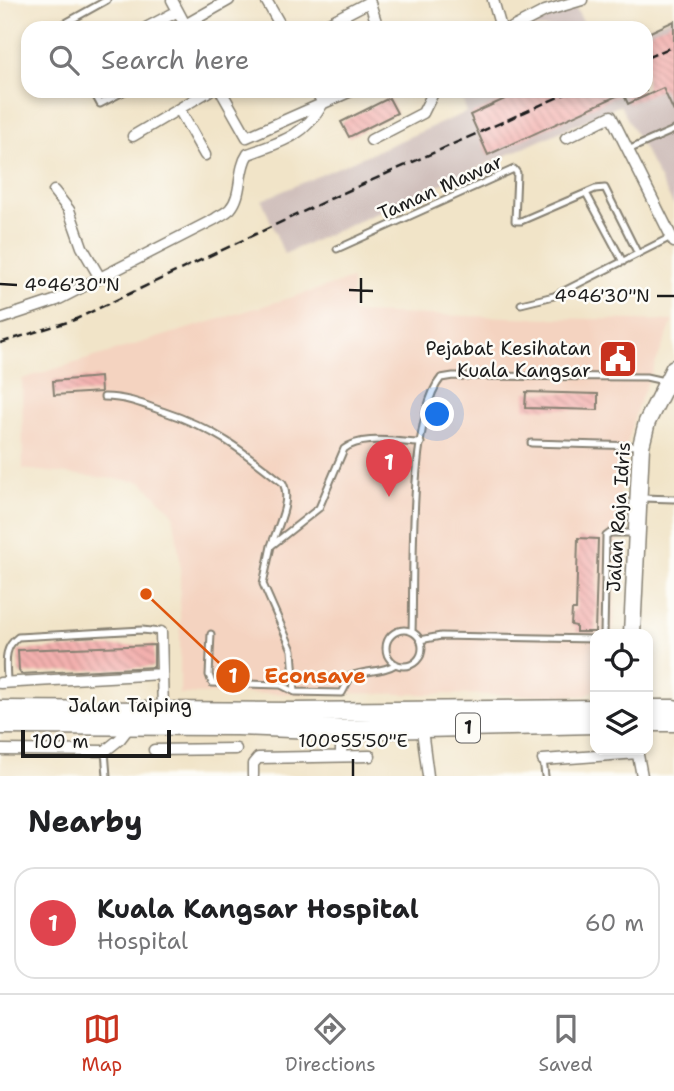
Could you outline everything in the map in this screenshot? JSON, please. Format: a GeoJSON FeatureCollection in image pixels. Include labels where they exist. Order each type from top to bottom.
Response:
{"type":"FeatureCollection","features":[{"type":"Feature","properties":{"kind":"highway","name":"Jalan Taiping"},"geometry":{"type":"LineString","coordinates":[[0,710],[590,717]]}},
{"type":"Feature","properties":{"kind":"highway"},"geometry":{"type":"LineString","coordinates":[[655,710],[674,722]]}},
{"type":"Feature","properties":{"kind":"highway"},"geometry":{"type":"LineString","coordinates":[[296,712],[332,722],[341,730]]}},
{"type":"Feature","properties":{"kind":"highway","name":"Jalan Taiping"},"geometry":{"type":"LineString","coordinates":[[0,725],[422,730],[590,717]]}},
{"type":"Feature","properties":{"kind":"main road","name":"Jalan Raja Idris"},"geometry":{"type":"LineString","coordinates":[[632,629],[641,446],[647,422],[670,375]]}},
{"type":"Feature","properties":{"kind":"street"},"geometry":{"type":"LineString","coordinates":[[172,0],[183,21]]}},
{"type":"Feature","properties":{"kind":"street"},"geometry":{"type":"LineString","coordinates":[[196,21],[229,0]]}},
{"type":"Feature","properties":{"kind":"street"},"geometry":{"type":"LineString","coordinates":[[266,0],[278,21]]}},
{"type":"Feature","properties":{"kind":"street"},"geometry":{"type":"LineString","coordinates":[[493,0],[499,21]]}},
{"type":"Feature","properties":{"kind":"street"},"geometry":{"type":"LineString","coordinates":[[525,21],[545,10],[582,0]]}},
{"type":"Feature","properties":{"kind":"street"},"geometry":{"type":"LineString","coordinates":[[332,21],[369,1],[376,21]]}},
{"type":"Feature","properties":{"kind":"street"},"geometry":{"type":"LineString","coordinates":[[159,21],[178,11]]}},
{"type":"Feature","properties":{"kind":"street"},"geometry":{"type":"LineString","coordinates":[[133,136],[197,98]]}},
{"type":"Feature","properties":{"kind":"street"},"geometry":{"type":"LineString","coordinates":[[225,98],[247,137],[335,98]]}},
{"type":"Feature","properties":{"kind":"street"},"geometry":{"type":"LineString","coordinates":[[320,98],[323,103]]}},
{"type":"Feature","properties":{"kind":"street"},"geometry":{"type":"LineString","coordinates":[[371,141],[423,113],[430,98]]}},
{"type":"Feature","properties":{"kind":"street"},"geometry":{"type":"LineString","coordinates":[[0,319],[57,300],[215,219],[230,208],[236,196],[244,160],[248,155],[303,131],[323,103]]}},
{"type":"Feature","properties":{"kind":"street"},"geometry":{"type":"LineString","coordinates":[[179,109],[205,155]]}},
{"type":"Feature","properties":{"kind":"street"},"geometry":{"type":"LineString","coordinates":[[566,138],[611,116],[673,239]]}},
{"type":"Feature","properties":{"kind":"street"},"geometry":{"type":"LineString","coordinates":[[54,191],[69,210],[82,247],[100,278]]}},
{"type":"Feature","properties":{"kind":"street"},"geometry":{"type":"LineString","coordinates":[[162,632],[163,711]]}},
{"type":"Feature","properties":{"kind":"street"},"geometry":{"type":"LineString","coordinates":[[4,683],[162,674]]}},
{"type":"Feature","properties":{"kind":"street"},"geometry":{"type":"LineString","coordinates":[[0,750],[105,751],[120,739],[130,726]]}},
{"type":"Feature","properties":{"kind":"street"},"geometry":{"type":"LineString","coordinates":[[213,726],[214,750]]}},
{"type":"Feature","properties":{"kind":"street"},"geometry":{"type":"LineString","coordinates":[[341,730],[341,756]]}},
{"type":"Feature","properties":{"kind":"street"},"geometry":{"type":"LineString","coordinates":[[422,730],[428,776]]}},
{"type":"Feature","properties":{"kind":"street"},"geometry":{"type":"LineString","coordinates":[[154,750],[236,749]]}},
{"type":"Feature","properties":{"kind":"street"},"geometry":{"type":"LineString","coordinates":[[543,760],[595,755]]}},
{"type":"Feature","properties":{"kind":"street"},"geometry":{"type":"LineString","coordinates":[[638,755],[642,776]]}},
{"type":"Feature","properties":{"kind":"street"},"geometry":{"type":"LineString","coordinates":[[253,776],[253,764],[258,758],[370,756]]}},
{"type":"Feature","properties":{"kind":"lane"},"geometry":{"type":"LineString","coordinates":[[90,0],[94,7]]}},
{"type":"Feature","properties":{"kind":"lane"},"geometry":{"type":"LineString","coordinates":[[69,21],[107,0]]}},
{"type":"Feature","properties":{"kind":"lane"},"geometry":{"type":"LineString","coordinates":[[97,98],[100,104],[112,98]]}},
{"type":"Feature","properties":{"kind":"lane"},"geometry":{"type":"LineString","coordinates":[[628,150],[674,130]]}},
{"type":"Feature","properties":{"kind":"lane"},"geometry":{"type":"LineString","coordinates":[[247,137],[248,155]]}},
{"type":"Feature","properties":{"kind":"lane","name":"Taman Mawar"},"geometry":{"type":"LineString","coordinates":[[337,249],[514,169],[517,173],[515,220],[521,221],[586,193]]}},
{"type":"Feature","properties":{"kind":"lane"},"geometry":{"type":"LineString","coordinates":[[623,262],[586,193],[605,188],[638,254]]}},
{"type":"Feature","properties":{"kind":"lane"},"geometry":{"type":"LineString","coordinates":[[521,304],[554,296],[673,239]]}},
{"type":"Feature","properties":{"kind":"lane"},"geometry":{"type":"LineString","coordinates":[[412,632],[417,466],[431,393],[441,378],[670,375]]}},
{"type":"Feature","properties":{"kind":"lane"},"geometry":{"type":"LineString","coordinates":[[104,397],[139,402],[199,424],[222,436],[283,484],[286,489],[285,503],[271,546],[263,584],[292,650],[295,692]]}},
{"type":"Feature","properties":{"kind":"lane"},"geometry":{"type":"LineString","coordinates":[[271,546],[319,508],[344,449],[352,443],[421,443]]}},
{"type":"Feature","properties":{"kind":"lane"},"geometry":{"type":"LineString","coordinates":[[531,443],[641,446]]}},
{"type":"Feature","properties":{"kind":"lane"},"geometry":{"type":"LineString","coordinates":[[639,498],[674,499]]}},
{"type":"Feature","properties":{"kind":"lane"},"geometry":{"type":"LineString","coordinates":[[604,629],[606,536],[610,533],[637,533]]}},
{"type":"Feature","properties":{"kind":"lane"},"geometry":{"type":"LineString","coordinates":[[4,683],[6,650],[9,643],[18,637],[142,630],[162,632]]}},
{"type":"Feature","properties":{"kind":"lane"},"geometry":{"type":"LineString","coordinates":[[211,634],[209,675],[212,683],[281,685],[295,692],[342,693],[351,676],[379,671],[396,664],[407,665],[417,660],[422,650],[420,640],[412,632],[399,630],[387,640],[388,656],[396,664]]}},
{"type":"Feature","properties":{"kind":"lane"},"geometry":{"type":"LineString","coordinates":[[420,640],[441,636],[590,639]]}},
{"type":"Feature","properties":{"kind":"lane"},"geometry":{"type":"LineString","coordinates":[[105,751],[107,776]]}},
{"type":"Feature","properties":{"kind":"lane"},"geometry":{"type":"LineString","coordinates":[[543,760],[545,776]]}},
{"type":"Feature","properties":{"kind":"shaded area"},"geometry":{"type":"Polygon","coordinates":[[[575,6],[582,21],[543,21],[575,6]]]}},
{"type":"Feature","properties":{"kind":"shaded area"},"geometry":{"type":"Polygon","coordinates":[[[674,16],[674,206],[620,105],[284,254],[262,200],[467,112],[462,98],[653,98],[653,25],[674,16]]]}},
{"type":"Feature","properties":{"kind":"shaded area"},"geometry":{"type":"Polygon","coordinates":[[[352,279],[352,313],[673,321],[637,408],[621,467],[613,629],[590,629],[590,693],[586,696],[180,694],[180,559],[173,513],[142,482],[23,469],[22,379],[352,279]]]}},
{"type":"Feature","properties":{"kind":"building"},"geometry":{"type":"Polygon","coordinates":[[[674,21],[674,112],[663,88],[653,93],[653,31],[674,21]]]}},
{"type":"Feature","properties":{"kind":"building"},"geometry":{"type":"Polygon","coordinates":[[[389,98],[397,113],[349,137],[341,122],[389,98]]]}},
{"type":"Feature","properties":{"kind":"building"},"geometry":{"type":"Polygon","coordinates":[[[507,98],[612,98],[488,155],[470,115],[507,98]]]}},
{"type":"Feature","properties":{"kind":"building"},"geometry":{"type":"Polygon","coordinates":[[[625,98],[641,98],[628,104],[625,98]]]}},
{"type":"Feature","properties":{"kind":"building"},"geometry":{"type":"Polygon","coordinates":[[[100,377],[101,392],[54,395],[53,381],[100,377]]]}},
{"type":"Feature","properties":{"kind":"building"},"geometry":{"type":"Polygon","coordinates":[[[526,392],[598,394],[598,410],[525,408],[526,392]]]}},
{"type":"Feature","properties":{"kind":"building"},"geometry":{"type":"Polygon","coordinates":[[[578,538],[598,539],[595,629],[590,629],[590,632],[576,632],[576,626],[571,625],[572,610],[576,610],[578,538]]]}},
{"type":"Feature","properties":{"kind":"building"},"geometry":{"type":"Polygon","coordinates":[[[154,645],[154,667],[21,674],[19,671],[18,650],[154,645]]]}},
{"type":"Feature","properties":{"kind":"railway"},"geometry":{"type":"LineString","coordinates":[[653,55],[674,46]]}},
{"type":"Feature","properties":{"kind":"railway"},"geometry":{"type":"LineString","coordinates":[[0,343],[74,320],[332,198],[556,98]]}},
{"type":"Feature","properties":{"kind":"place","name":"Pejabat Kesihatan Kuala Kangsar"},"geometry":{"type":"Point","coordinates":[618,359]}},
{"type":"Feature","properties":{"kind":"place","name":"Kuala Kangsar Hospital"},"geometry":{"type":"Point","coordinates":[389,497]}},
{"type":"Feature","properties":{"kind":"place","name":"Econsave"},"geometry":{"type":"Point","coordinates":[146,594]}}]}
